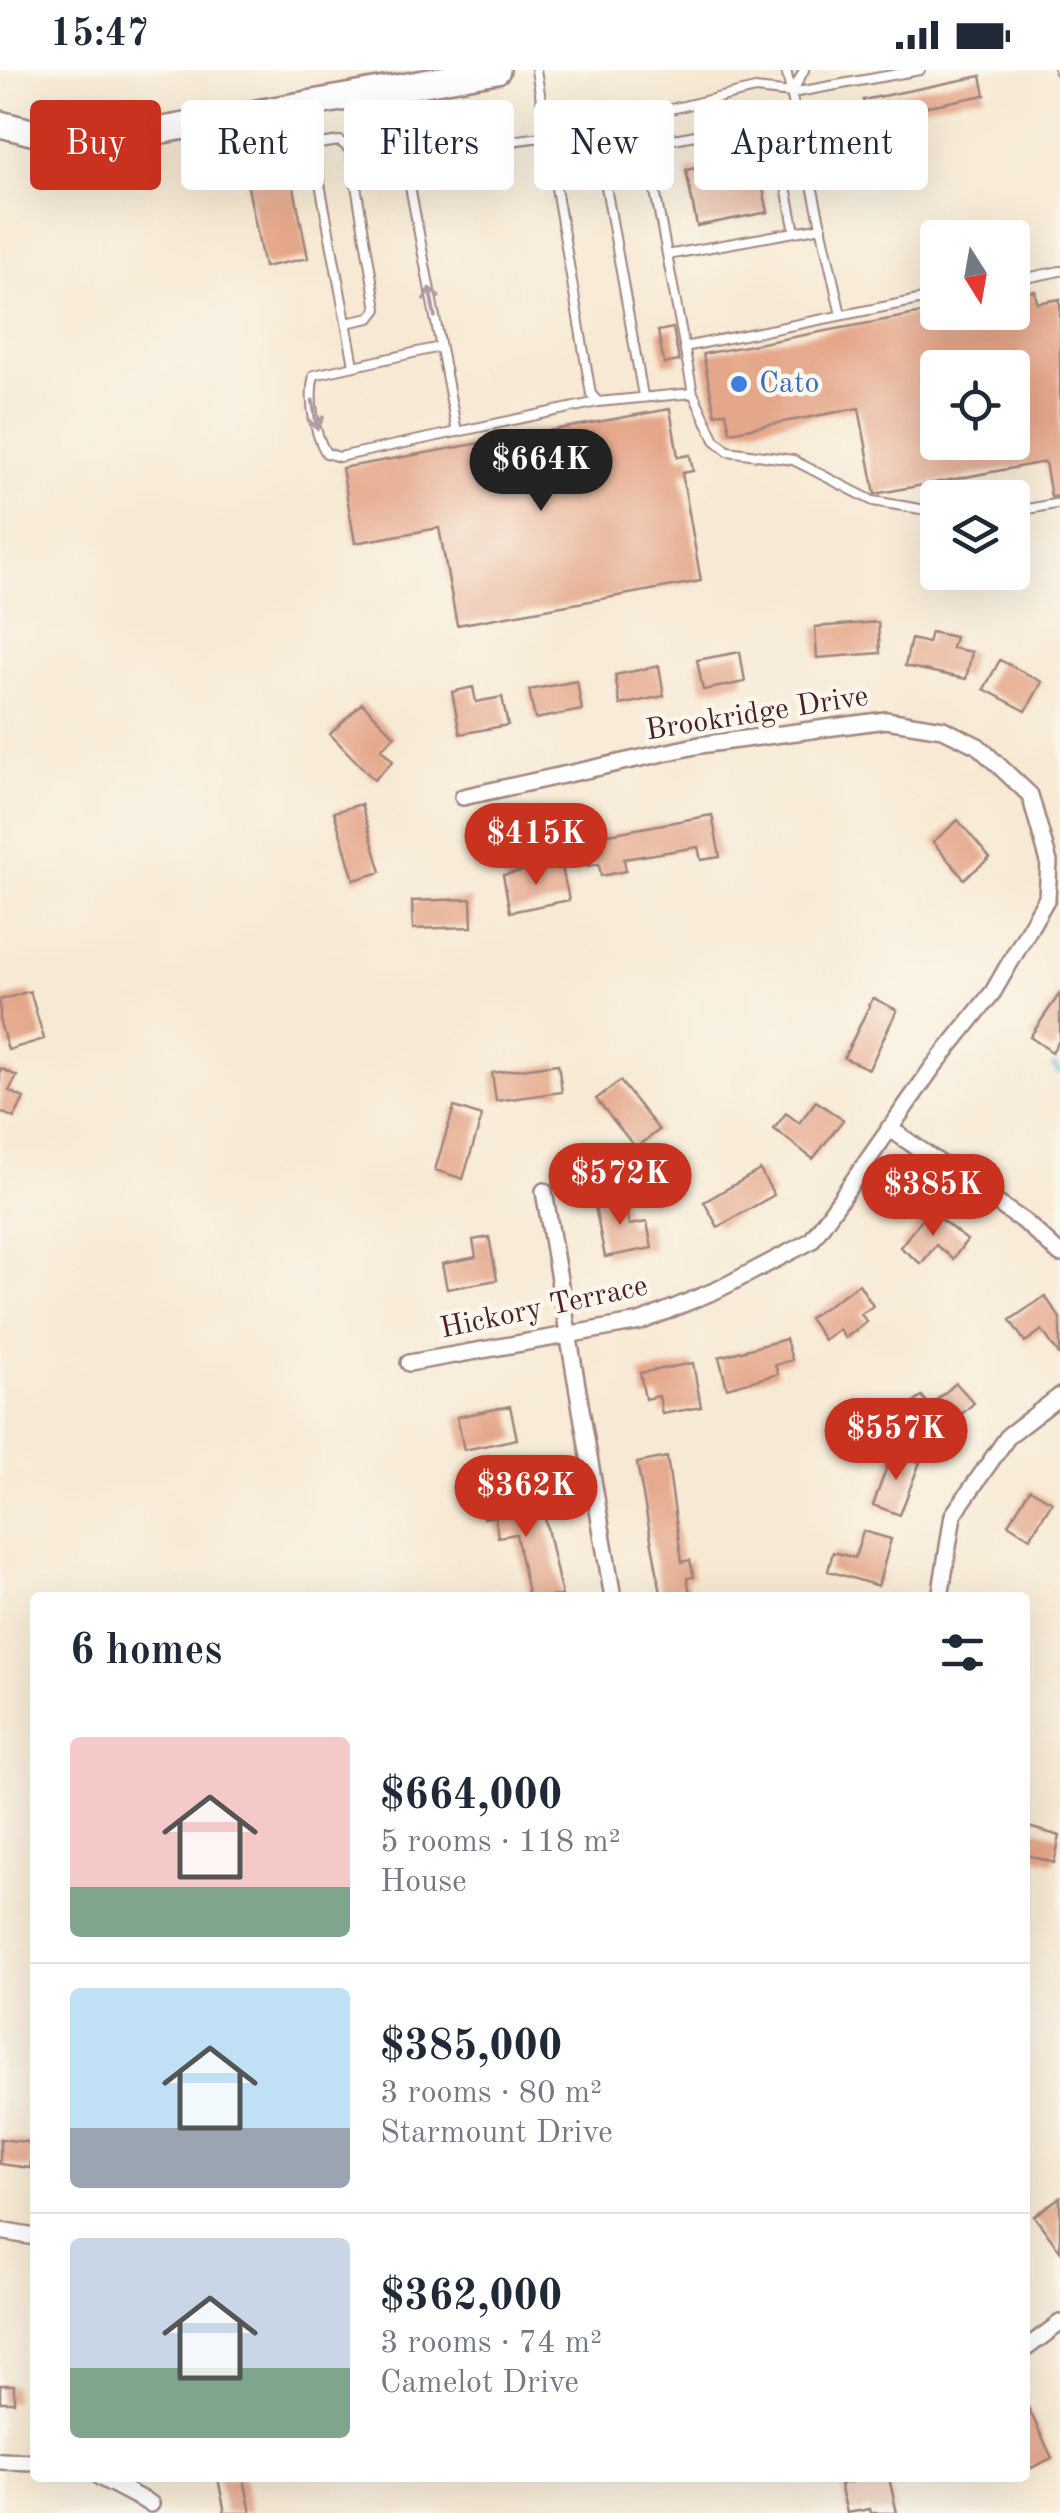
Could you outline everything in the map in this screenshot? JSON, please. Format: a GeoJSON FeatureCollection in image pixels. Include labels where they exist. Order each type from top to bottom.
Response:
{"type":"FeatureCollection","features":[{"type":"Feature","properties":{"kind":"main road"},"geometry":{"type":"LineString","coordinates":[[324,101],[497,70]]}},
{"type":"Feature","properties":{"kind":"main road"},"geometry":{"type":"LineString","coordinates":[[0,124],[39,134],[135,136],[181,127]]}},
{"type":"Feature","properties":{"kind":"street","name":"Brookridge Drive"},"geometry":{"type":"LineString","coordinates":[[462,796],[700,745],[886,720],[943,729],[978,746],[1030,795],[1054,861]]}},
{"type":"Feature","properties":{"kind":"street","name":"Hickory Terrace"},"geometry":{"type":"LineString","coordinates":[[409,1363],[640,1322],[719,1289],[812,1241],[889,1128],[993,992],[1047,898],[1054,861]]}},
{"type":"Feature","properties":{"kind":"street"},"geometry":{"type":"LineString","coordinates":[[889,1128],[1026,1224],[1060,1254]]}},
{"type":"Feature","properties":{"kind":"street"},"geometry":{"type":"LineString","coordinates":[[544,1191],[612,1592]]}},
{"type":"Feature","properties":{"kind":"street"},"geometry":{"type":"LineString","coordinates":[[941,1592],[953,1514],[1010,1435],[1060,1396]]}},
{"type":"Feature","properties":{"kind":"street"},"geometry":{"type":"LineString","coordinates":[[0,2232],[30,2236]]}},
{"type":"Feature","properties":{"kind":"street"},"geometry":{"type":"LineString","coordinates":[[1030,2344],[1060,2323]]}},
{"type":"Feature","properties":{"kind":"street"},"geometry":{"type":"LineString","coordinates":[[0,2461],[30,2462]]}},
{"type":"Feature","properties":{"kind":"street"},"geometry":{"type":"LineString","coordinates":[[109,2482],[151,2504]]}},
{"type":"Feature","properties":{"kind":"lane"},"geometry":{"type":"LineString","coordinates":[[536,70],[541,100]]}},
{"type":"Feature","properties":{"kind":"lane"},"geometry":{"type":"LineString","coordinates":[[786,70],[793,100]]}},
{"type":"Feature","properties":{"kind":"lane"},"geometry":{"type":"LineString","coordinates":[[792,94],[804,70]]}},
{"type":"Feature","properties":{"kind":"lane"},"geometry":{"type":"LineString","coordinates":[[674,108],[755,89],[792,94],[920,70]]}},
{"type":"Feature","properties":{"kind":"lane"},"geometry":{"type":"LineString","coordinates":[[458,432],[402,150],[438,142],[450,149],[534,139]]}},
{"type":"Feature","properties":{"kind":"lane"},"geometry":{"type":"LineString","coordinates":[[324,143],[340,141],[350,150],[377,309],[370,318],[346,323]]}},
{"type":"Feature","properties":{"kind":"lane"},"geometry":{"type":"LineString","coordinates":[[321,190],[354,365]]}},
{"type":"Feature","properties":{"kind":"lane"},"geometry":{"type":"LineString","coordinates":[[557,190],[591,394],[598,402]]}},
{"type":"Feature","properties":{"kind":"lane"},"geometry":{"type":"LineString","coordinates":[[607,190],[643,396]]}},
{"type":"Feature","properties":{"kind":"lane"},"geometry":{"type":"LineString","coordinates":[[654,190],[694,393],[715,440],[728,452],[793,460],[874,501],[920,509]]}},
{"type":"Feature","properties":{"kind":"lane"},"geometry":{"type":"LineString","coordinates":[[787,190],[796,232]]}},
{"type":"Feature","properties":{"kind":"lane"},"geometry":{"type":"LineString","coordinates":[[813,190],[841,315]]}},
{"type":"Feature","properties":{"kind":"lane"},"geometry":{"type":"LineString","coordinates":[[666,255],[822,227]]}},
{"type":"Feature","properties":{"kind":"lane"},"geometry":{"type":"LineString","coordinates":[[1030,278],[1060,272]]}},
{"type":"Feature","properties":{"kind":"lane"},"geometry":{"type":"LineString","coordinates":[[684,348],[920,300]]}},
{"type":"Feature","properties":{"kind":"lane"},"geometry":{"type":"LineString","coordinates":[[440,347],[314,376],[311,388],[316,424],[326,454],[339,457],[598,402],[694,393]]}},
{"type":"Feature","properties":{"kind":"lane"},"geometry":{"type":"LineString","coordinates":[[1030,509],[1060,503]]}},
{"type":"Feature","properties":{"kind":"building"},"geometry":{"type":"Polygon","coordinates":[[[981,76],[985,95],[928,106],[928,100],[863,100],[981,76]]]}},
{"type":"Feature","properties":{"kind":"building"},"geometry":{"type":"Polygon","coordinates":[[[694,168],[694,190],[763,190],[768,212],[697,226],[686,170],[694,168]]]}},
{"type":"Feature","properties":{"kind":"building"},"geometry":{"type":"Polygon","coordinates":[[[249,190],[294,190],[308,258],[264,267],[249,190]]]}},
{"type":"Feature","properties":{"kind":"building"},"geometry":{"type":"Polygon","coordinates":[[[1035,291],[1037,303],[1060,299],[1060,496],[1051,497],[1045,462],[949,480],[920,480],[920,486],[875,494],[859,408],[730,432],[726,412],[715,414],[703,354],[920,313],[920,330],[1030,330],[1030,292],[1035,291]]]}},
{"type":"Feature","properties":{"kind":"building"},"geometry":{"type":"Polygon","coordinates":[[[673,328],[679,361],[664,364],[658,331],[673,328]]]}},
{"type":"Feature","properties":{"kind":"building"},"geometry":{"type":"Polygon","coordinates":[[[670,409],[678,457],[690,455],[693,471],[682,473],[701,581],[457,625],[439,528],[355,543],[342,468],[670,409]]]}},
{"type":"Feature","properties":{"kind":"building"},"geometry":{"type":"Polygon","coordinates":[[[878,622],[880,653],[817,658],[815,627],[878,622]]]}},
{"type":"Feature","properties":{"kind":"building"},"geometry":{"type":"Polygon","coordinates":[[[931,632],[955,637],[952,648],[972,652],[966,679],[905,666],[911,639],[928,643],[931,632]]]}},
{"type":"Feature","properties":{"kind":"building"},"geometry":{"type":"Polygon","coordinates":[[[740,652],[745,682],[703,690],[697,660],[740,652]]]}},
{"type":"Feature","properties":{"kind":"building"},"geometry":{"type":"Polygon","coordinates":[[[1000,660],[1042,682],[1026,711],[984,689],[1000,660]]]}},
{"type":"Feature","properties":{"kind":"building"},"geometry":{"type":"Polygon","coordinates":[[[659,666],[664,696],[620,705],[615,675],[659,666]]]}},
{"type":"Feature","properties":{"kind":"building"},"geometry":{"type":"Polygon","coordinates":[[[577,681],[582,710],[535,719],[529,690],[577,681]]]}},
{"type":"Feature","properties":{"kind":"building"},"geometry":{"type":"Polygon","coordinates":[[[473,687],[476,702],[502,697],[508,725],[460,734],[452,692],[473,687]]]}},
{"type":"Feature","properties":{"kind":"building"},"geometry":{"type":"Polygon","coordinates":[[[362,703],[395,736],[381,749],[393,761],[374,780],[330,734],[362,703]]]}},
{"type":"Feature","properties":{"kind":"building"},"geometry":{"type":"Polygon","coordinates":[[[361,804],[381,872],[354,880],[334,812],[361,804]]]}},
{"type":"Feature","properties":{"kind":"building"},"geometry":{"type":"Polygon","coordinates":[[[712,815],[720,857],[701,860],[698,847],[624,859],[626,871],[601,876],[599,864],[588,866],[582,839],[712,815]]]}},
{"type":"Feature","properties":{"kind":"building"},"geometry":{"type":"Polygon","coordinates":[[[958,820],[990,858],[964,879],[933,842],[958,820]]]}},
{"type":"Feature","properties":{"kind":"building"},"geometry":{"type":"Polygon","coordinates":[[[561,863],[569,900],[510,912],[503,875],[561,863]]]}},
{"type":"Feature","properties":{"kind":"building"},"geometry":{"type":"Polygon","coordinates":[[[471,899],[472,927],[413,929],[412,901],[471,899]]]}},
{"type":"Feature","properties":{"kind":"building"},"geometry":{"type":"Polygon","coordinates":[[[30,991],[44,1039],[8,1050],[0,1022],[0,1000],[30,991]]]}},
{"type":"Feature","properties":{"kind":"building"},"geometry":{"type":"Polygon","coordinates":[[[1060,993],[1060,1039],[1052,1052],[1030,1037],[1060,993]]]}},
{"type":"Feature","properties":{"kind":"building"},"geometry":{"type":"Polygon","coordinates":[[[873,998],[897,1010],[869,1069],[844,1058],[873,998]]]}},
{"type":"Feature","properties":{"kind":"building"},"geometry":{"type":"Polygon","coordinates":[[[558,1064],[562,1092],[496,1101],[492,1073],[558,1064]]]}},
{"type":"Feature","properties":{"kind":"building"},"geometry":{"type":"Polygon","coordinates":[[[0,1068],[17,1076],[9,1091],[24,1098],[14,1118],[0,1111],[0,1068]]]}},
{"type":"Feature","properties":{"kind":"building"},"geometry":{"type":"Polygon","coordinates":[[[620,1081],[659,1130],[636,1148],[596,1099],[620,1081]]]}},
{"type":"Feature","properties":{"kind":"building"},"geometry":{"type":"Polygon","coordinates":[[[816,1101],[843,1120],[813,1159],[774,1129],[786,1113],[799,1123],[816,1101]]]}},
{"type":"Feature","properties":{"kind":"building"},"geometry":{"type":"Polygon","coordinates":[[[454,1107],[482,1116],[463,1179],[435,1170],[454,1107]]]}},
{"type":"Feature","properties":{"kind":"building"},"geometry":{"type":"Polygon","coordinates":[[[760,1170],[774,1195],[718,1227],[704,1202],[760,1170]]]}},
{"type":"Feature","properties":{"kind":"building"},"geometry":{"type":"Polygon","coordinates":[[[623,1195],[629,1225],[647,1222],[652,1248],[605,1257],[594,1201],[623,1195]]]}},
{"type":"Feature","properties":{"kind":"building"},"geometry":{"type":"Polygon","coordinates":[[[929,1210],[967,1240],[953,1259],[936,1245],[921,1264],[900,1247],[929,1210]]]}},
{"type":"Feature","properties":{"kind":"building"},"geometry":{"type":"Polygon","coordinates":[[[489,1237],[497,1280],[447,1289],[442,1264],[476,1257],[473,1240],[489,1237]]]}},
{"type":"Feature","properties":{"kind":"building"},"geometry":{"type":"Polygon","coordinates":[[[859,1284],[873,1306],[861,1314],[867,1322],[845,1338],[839,1329],[824,1340],[809,1318],[859,1284]]]}},
{"type":"Feature","properties":{"kind":"building"},"geometry":{"type":"Polygon","coordinates":[[[1045,1296],[1060,1318],[1060,1356],[1042,1330],[1025,1342],[1010,1320],[1045,1296]]]}},
{"type":"Feature","properties":{"kind":"building"},"geometry":{"type":"Polygon","coordinates":[[[786,1339],[792,1360],[775,1365],[778,1374],[727,1388],[719,1357],[786,1339]]]}},
{"type":"Feature","properties":{"kind":"building"},"geometry":{"type":"Polygon","coordinates":[[[693,1363],[701,1407],[662,1414],[659,1396],[645,1399],[640,1373],[693,1363]]]}},
{"type":"Feature","properties":{"kind":"building"},"geometry":{"type":"Polygon","coordinates":[[[956,1383],[974,1403],[929,1443],[902,1413],[922,1396],[930,1406],[956,1383]]]}},
{"type":"Feature","properties":{"kind":"building"},"geometry":{"type":"Polygon","coordinates":[[[510,1406],[517,1439],[464,1450],[457,1417],[510,1406]]]}},
{"type":"Feature","properties":{"kind":"building"},"geometry":{"type":"Polygon","coordinates":[[[892,1452],[920,1462],[900,1515],[873,1505],[892,1452]]]}},
{"type":"Feature","properties":{"kind":"building"},"geometry":{"type":"Polygon","coordinates":[[[667,1457],[682,1562],[690,1560],[694,1577],[687,1578],[690,1592],[661,1592],[637,1463],[667,1457]]]}},
{"type":"Feature","properties":{"kind":"building"},"geometry":{"type":"Polygon","coordinates":[[[520,1488],[524,1508],[542,1505],[561,1592],[528,1592],[516,1534],[498,1537],[495,1516],[484,1518],[480,1496],[520,1488]]]}},
{"type":"Feature","properties":{"kind":"building"},"geometry":{"type":"Polygon","coordinates":[[[1030,1489],[1052,1502],[1030,1538],[1008,1524],[1030,1489]]]}},
{"type":"Feature","properties":{"kind":"building"},"geometry":{"type":"Polygon","coordinates":[[[863,1531],[891,1539],[878,1586],[828,1571],[833,1552],[855,1558],[863,1531]]]}},
{"type":"Feature","properties":{"kind":"building"},"geometry":{"type":"Polygon","coordinates":[[[1030,1827],[1060,1836],[1054,1863],[1030,1856],[1030,1827]]]}},
{"type":"Feature","properties":{"kind":"building"},"geometry":{"type":"Polygon","coordinates":[[[0,2139],[30,2143],[30,2168],[0,2164],[0,2139]]]}},
{"type":"Feature","properties":{"kind":"building"},"geometry":{"type":"Polygon","coordinates":[[[1060,2197],[1060,2251],[1034,2216],[1060,2197]]]}},
{"type":"Feature","properties":{"kind":"building"},"geometry":{"type":"Polygon","coordinates":[[[0,2385],[14,2385],[14,2402],[0,2402],[0,2385]]]}},
{"type":"Feature","properties":{"kind":"building"},"geometry":{"type":"Polygon","coordinates":[[[1030,2412],[1052,2458],[1030,2469],[1030,2412]]]}},
{"type":"Feature","properties":{"kind":"building"},"geometry":{"type":"Polygon","coordinates":[[[219,2482],[245,2482],[251,2513],[225,2513],[219,2482]]]}},
{"type":"Feature","properties":{"kind":"building"},"geometry":{"type":"Polygon","coordinates":[[[890,2482],[897,2513],[871,2513],[870,2509],[847,2513],[840,2484],[890,2482]]]}},
{"type":"Feature","properties":{"kind":"waterway"},"geometry":{"type":"LineString","coordinates":[[1054,1066],[1060,1073]]}},
{"type":"Feature","properties":{"kind":"place","name":"Cato"},"geometry":{"type":"Point","coordinates":[739,384]}}]}
